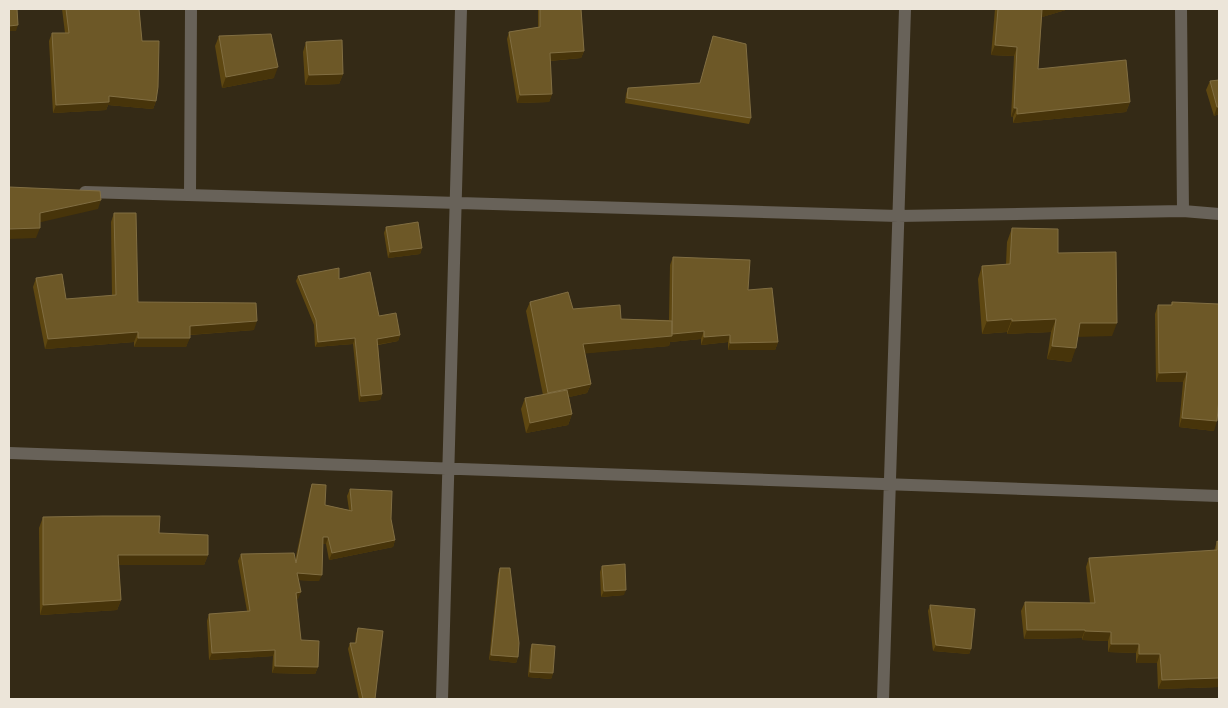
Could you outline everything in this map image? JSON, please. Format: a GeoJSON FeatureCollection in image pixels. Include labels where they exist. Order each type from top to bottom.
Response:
{"type":"FeatureCollection","features":[{"type":"Feature","properties":{"kind":"street"},"geometry":{"type":"LineString","coordinates":[[190,196],[191,9]]}},
{"type":"Feature","properties":{"kind":"street"},"geometry":{"type":"LineString","coordinates":[[442,699],[460,9]]}},
{"type":"Feature","properties":{"kind":"street"},"geometry":{"type":"LineString","coordinates":[[883,699],[905,9]]}},
{"type":"Feature","properties":{"kind":"street"},"geometry":{"type":"LineString","coordinates":[[1181,9],[1183,211]]}},
{"type":"Feature","properties":{"kind":"street"},"geometry":{"type":"LineString","coordinates":[[75,192],[898,216],[1183,211],[1219,214]]}},
{"type":"Feature","properties":{"kind":"street"},"geometry":{"type":"LineString","coordinates":[[9,453],[1219,496]]}},
{"type":"Feature","properties":{"kind":"building"},"geometry":{"type":"Polygon","coordinates":[[[9,9],[17,9],[18,25],[9,26],[9,9]]]}},
{"type":"Feature","properties":{"kind":"building"},"geometry":{"type":"Polygon","coordinates":[[[66,9],[139,9],[142,41],[159,41],[156,101],[109,96],[109,102],[56,105],[52,33],[69,33],[66,9]]]}},
{"type":"Feature","properties":{"kind":"building"},"geometry":{"type":"Polygon","coordinates":[[[540,9],[581,9],[584,51],[550,53],[552,94],[520,95],[509,32],[540,27],[540,9]]]}},
{"type":"Feature","properties":{"kind":"building"},"geometry":{"type":"Polygon","coordinates":[[[998,9],[1042,9],[1038,69],[1126,60],[1130,102],[1017,114],[1017,108],[1014,108],[1017,47],[995,45],[998,9]]]}},
{"type":"Feature","properties":{"kind":"building"},"geometry":{"type":"Polygon","coordinates":[[[271,34],[278,67],[226,77],[219,36],[271,34]]]}},
{"type":"Feature","properties":{"kind":"building"},"geometry":{"type":"Polygon","coordinates":[[[713,36],[746,44],[751,118],[627,98],[628,88],[700,83],[713,36]]]}},
{"type":"Feature","properties":{"kind":"building"},"geometry":{"type":"Polygon","coordinates":[[[342,40],[343,74],[309,75],[306,42],[342,40]]]}},
{"type":"Feature","properties":{"kind":"building"},"geometry":{"type":"Polygon","coordinates":[[[1219,80],[1219,107],[1217,107],[1210,81],[1219,80]]]}},
{"type":"Feature","properties":{"kind":"building"},"geometry":{"type":"Polygon","coordinates":[[[9,187],[100,191],[101,200],[40,213],[40,228],[9,229],[9,187]]]}},
{"type":"Feature","properties":{"kind":"building"},"geometry":{"type":"Polygon","coordinates":[[[114,213],[136,213],[138,302],[256,303],[257,321],[190,326],[190,338],[138,338],[138,332],[48,339],[36,278],[62,274],[66,299],[116,295],[114,213]]]}},
{"type":"Feature","properties":{"kind":"building"},"geometry":{"type":"Polygon","coordinates":[[[418,222],[422,248],[390,252],[386,227],[418,222]]]}},
{"type":"Feature","properties":{"kind":"building"},"geometry":{"type":"Polygon","coordinates":[[[1012,228],[1058,229],[1058,253],[1116,252],[1117,323],[1080,323],[1076,348],[1052,346],[1056,319],[987,321],[982,266],[1010,264],[1012,228]]]}},
{"type":"Feature","properties":{"kind":"building"},"geometry":{"type":"Polygon","coordinates":[[[673,257],[750,260],[748,290],[772,288],[778,342],[730,343],[730,335],[704,337],[704,331],[672,334],[673,257]]]}},
{"type":"Feature","properties":{"kind":"building"},"geometry":{"type":"Polygon","coordinates":[[[339,268],[339,279],[370,272],[379,316],[396,313],[400,335],[377,339],[382,394],[361,396],[355,338],[318,342],[316,320],[298,276],[339,268]]]}},
{"type":"Feature","properties":{"kind":"building"},"geometry":{"type":"Polygon","coordinates":[[[568,292],[573,309],[620,305],[621,319],[672,321],[672,336],[583,344],[591,384],[548,393],[530,302],[568,292]]]}},
{"type":"Feature","properties":{"kind":"building"},"geometry":{"type":"Polygon","coordinates":[[[1172,302],[1219,304],[1219,398],[1217,421],[1182,418],[1187,372],[1159,373],[1158,305],[1172,305],[1172,302]]]}},
{"type":"Feature","properties":{"kind":"building"},"geometry":{"type":"Polygon","coordinates":[[[567,390],[572,414],[530,423],[525,398],[567,390]]]}},
{"type":"Feature","properties":{"kind":"building"},"geometry":{"type":"Polygon","coordinates":[[[312,484],[326,485],[325,505],[352,511],[350,489],[392,491],[391,519],[395,540],[332,553],[328,537],[323,537],[322,575],[297,573],[301,592],[296,593],[301,640],[319,641],[318,667],[275,666],[275,650],[212,653],[209,614],[250,611],[241,554],[294,553],[296,563],[312,484]]]}},
{"type":"Feature","properties":{"kind":"building"},"geometry":{"type":"Polygon","coordinates":[[[160,516],[159,533],[208,535],[208,555],[118,555],[121,600],[43,605],[43,517],[160,516]]]}},
{"type":"Feature","properties":{"kind":"building"},"geometry":{"type":"Polygon","coordinates":[[[1217,541],[1219,542],[1219,678],[1162,680],[1160,654],[1139,654],[1139,644],[1111,644],[1111,632],[1027,630],[1025,602],[1095,603],[1089,558],[1217,550],[1217,541]]]}},
{"type":"Feature","properties":{"kind":"building"},"geometry":{"type":"Polygon","coordinates":[[[625,564],[626,590],[604,591],[602,566],[625,564]]]}},
{"type":"Feature","properties":{"kind":"building"},"geometry":{"type":"Polygon","coordinates":[[[500,568],[510,568],[519,643],[518,657],[491,655],[500,568]]]}},
{"type":"Feature","properties":{"kind":"building"},"geometry":{"type":"Polygon","coordinates":[[[930,605],[975,609],[971,649],[936,645],[930,605]]]}},
{"type":"Feature","properties":{"kind":"building"},"geometry":{"type":"Polygon","coordinates":[[[358,628],[383,631],[375,699],[363,699],[350,643],[356,643],[358,628]]]}},
{"type":"Feature","properties":{"kind":"building"},"geometry":{"type":"Polygon","coordinates":[[[532,644],[555,646],[553,673],[530,672],[532,644]]]}}]}
